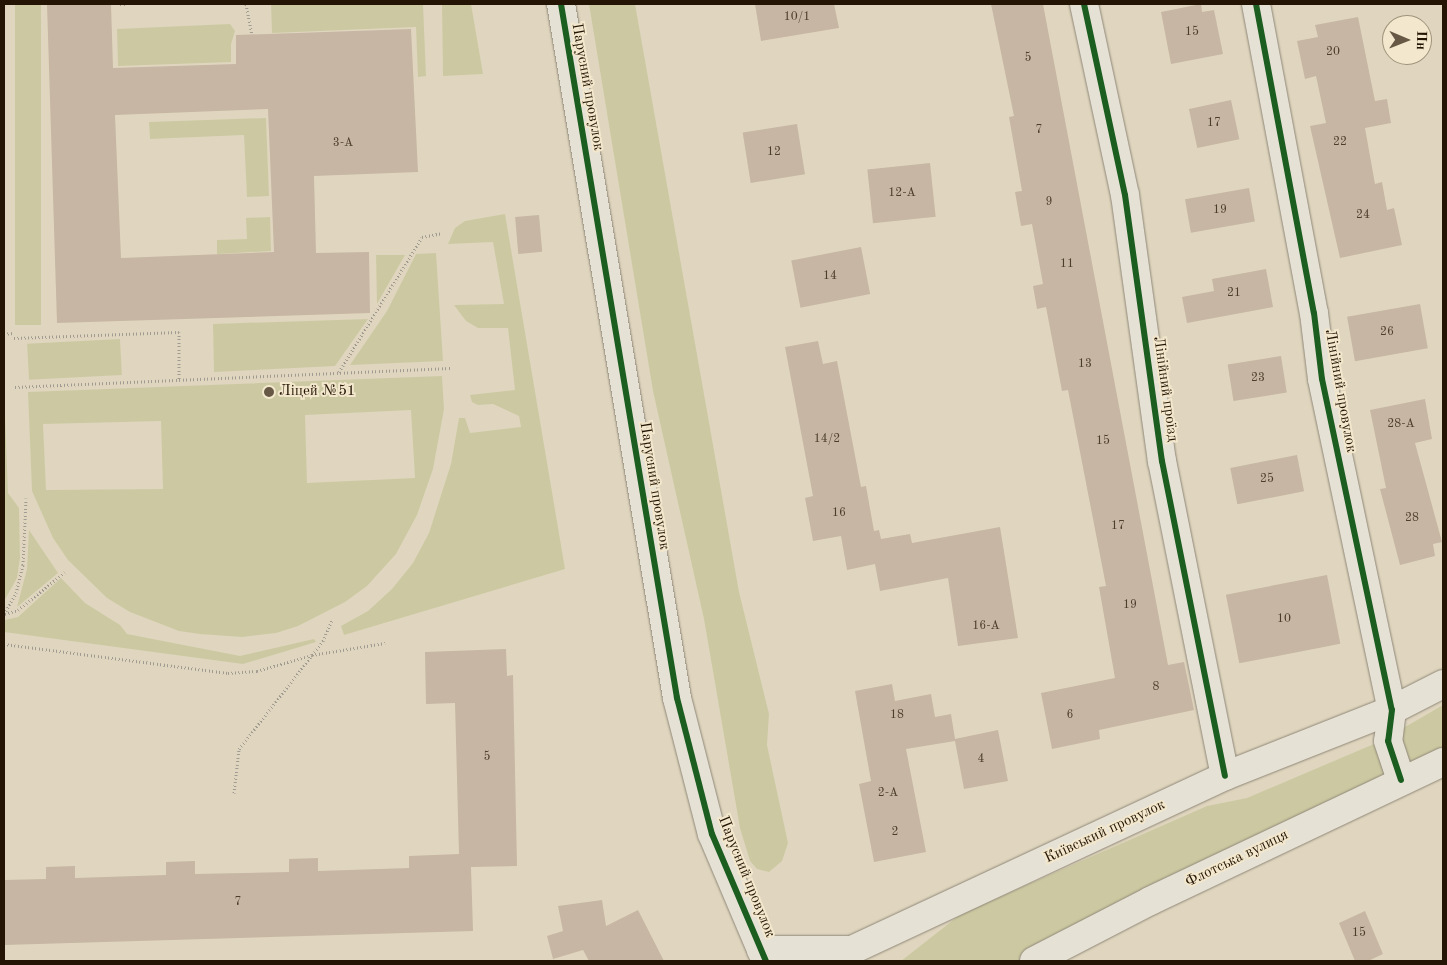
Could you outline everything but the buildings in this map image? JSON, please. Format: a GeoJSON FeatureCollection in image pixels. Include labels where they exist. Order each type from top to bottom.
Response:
{"type":"FeatureCollection","features":[{"type":"Feature","properties":{"kind":"street","name":"Парусний провулок"},"geometry":{"type":"LineString","coordinates":[[561,4],[677,698],[712,834],[764,956]]}},
{"type":"Feature","properties":{"kind":"street","name":"Лінійний проїзд"},"geometry":{"type":"LineString","coordinates":[[1084,4],[1125,195],[1162,460],[1225,776]]}},
{"type":"Feature","properties":{"kind":"street","name":"Лінійний провулок"},"geometry":{"type":"LineString","coordinates":[[1256,4],[1314,313],[1322,379],[1392,710],[1388,740],[1401,780]]}},
{"type":"Feature","properties":{"kind":"street","name":"Київський провулок"},"geometry":{"type":"LineString","coordinates":[[764,956],[852,950],[1225,776],[1392,710],[1443,684]]}},
{"type":"Feature","properties":{"kind":"street","name":"Флотська вулиця"},"geometry":{"type":"LineString","coordinates":[[1034,961],[1401,780],[1443,762]]}},
{"type":"Feature","properties":{"kind":"path"},"geometry":{"type":"LineString","coordinates":[[120,4],[125,4]]}},
{"type":"Feature","properties":{"kind":"path"},"geometry":{"type":"LineString","coordinates":[[246,4],[252,34]]}},
{"type":"Feature","properties":{"kind":"path"},"geometry":{"type":"LineString","coordinates":[[339,372],[422,237],[442,233]]}},
{"type":"Feature","properties":{"kind":"path"},"geometry":{"type":"LineString","coordinates":[[14,338],[178,332],[179,379]]}},
{"type":"Feature","properties":{"kind":"path"},"geometry":{"type":"LineString","coordinates":[[4,334],[13,333]]}},
{"type":"Feature","properties":{"kind":"path"},"geometry":{"type":"LineString","coordinates":[[15,386],[450,368]]}},
{"type":"Feature","properties":{"kind":"path"},"geometry":{"type":"LineString","coordinates":[[4,614],[16,593],[23,565],[26,498]]}},
{"type":"Feature","properties":{"kind":"path"},"geometry":{"type":"LineString","coordinates":[[4,614],[18,610],[65,572]]}},
{"type":"Feature","properties":{"kind":"path"},"geometry":{"type":"LineString","coordinates":[[234,793],[238,749],[323,641],[332,620]]}},
{"type":"Feature","properties":{"kind":"path"},"geometry":{"type":"LineString","coordinates":[[4,644],[228,673],[257,671],[312,655],[385,644]]}},
{"type":"Feature","properties":{"kind":"shaded area"},"geometry":{"type":"Polygon","coordinates":[[[15,4],[41,4],[41,325],[15,325],[15,4]]]}},
{"type":"Feature","properties":{"kind":"shaded area"},"geometry":{"type":"Polygon","coordinates":[[[271,4],[423,4],[426,76],[418,77],[416,27],[272,33],[271,4]]]}},
{"type":"Feature","properties":{"kind":"shaded area"},"geometry":{"type":"Polygon","coordinates":[[[442,4],[471,4],[483,74],[443,76],[442,4]]]}},
{"type":"Feature","properties":{"kind":"shaded area"},"geometry":{"type":"Polygon","coordinates":[[[589,4],[635,4],[739,592],[769,714],[767,745],[788,843],[782,861],[769,872],[757,869],[750,861],[740,828],[704,619],[653,391],[589,4]]]}},
{"type":"Feature","properties":{"kind":"shaded area"},"geometry":{"type":"Polygon","coordinates":[[[230,24],[235,31],[231,44],[231,62],[118,66],[117,29],[230,24]]]}},
{"type":"Feature","properties":{"kind":"shaded area"},"geometry":{"type":"Polygon","coordinates":[[[266,118],[269,196],[247,197],[244,135],[150,139],[149,122],[266,118]]]}},
{"type":"Feature","properties":{"kind":"shaded area"},"geometry":{"type":"Polygon","coordinates":[[[505,214],[565,569],[344,635],[341,626],[368,611],[392,589],[413,563],[429,533],[451,464],[459,418],[465,418],[470,433],[521,427],[519,416],[493,404],[478,405],[472,402],[470,395],[515,390],[508,328],[478,328],[466,321],[454,305],[504,304],[493,242],[448,244],[455,228],[465,221],[505,214]]]}},
{"type":"Feature","properties":{"kind":"shaded area"},"geometry":{"type":"Polygon","coordinates":[[[270,217],[271,251],[217,254],[217,240],[247,239],[246,218],[270,217]]]}},
{"type":"Feature","properties":{"kind":"shaded area"},"geometry":{"type":"Polygon","coordinates":[[[436,253],[443,361],[350,365],[387,311],[416,254],[436,253]]]}},
{"type":"Feature","properties":{"kind":"shaded area"},"geometry":{"type":"Polygon","coordinates":[[[376,255],[405,255],[377,304],[376,255]]]}},
{"type":"Feature","properties":{"kind":"shaded area"},"geometry":{"type":"Polygon","coordinates":[[[368,319],[335,366],[214,372],[213,324],[368,319]]]}},
{"type":"Feature","properties":{"kind":"shaded area"},"geometry":{"type":"Polygon","coordinates":[[[120,339],[122,375],[29,380],[27,344],[120,339]]]}},
{"type":"Feature","properties":{"kind":"shaded area"},"geometry":{"type":"Polygon","coordinates":[[[442,376],[444,409],[433,469],[417,515],[396,554],[367,586],[345,602],[298,626],[276,633],[242,637],[179,631],[130,612],[107,598],[68,560],[53,538],[32,491],[28,392],[442,376]],[[411,410],[305,415],[307,483],[415,478],[411,410]],[[161,421],[43,424],[46,490],[163,489],[161,421]]]}},
{"type":"Feature","properties":{"kind":"shaded area"},"geometry":{"type":"Polygon","coordinates":[[[4,389],[8,493],[19,508],[20,558],[17,578],[4,601],[4,389]]]}},
{"type":"Feature","properties":{"kind":"shaded area"},"geometry":{"type":"Polygon","coordinates":[[[29,530],[58,573],[17,607],[27,569],[29,530]]]}},
{"type":"Feature","properties":{"kind":"shaded area"},"geometry":{"type":"Polygon","coordinates":[[[61,578],[85,603],[120,625],[127,634],[240,656],[314,639],[316,642],[243,664],[4,632],[5,620],[18,617],[61,578]]]}},
{"type":"Feature","properties":{"kind":"shaded area"},"geometry":{"type":"Polygon","coordinates":[[[1443,705],[1443,752],[1019,961],[901,961],[961,914],[1207,806],[1247,798],[1381,741],[1443,705]]]}},
{"type":"Feature","properties":{"kind":"cycle path"},"geometry":{"type":"LineString","coordinates":[[561,4],[677,698],[712,834],[766,961]]}},
{"type":"Feature","properties":{"kind":"cycle path"},"geometry":{"type":"LineString","coordinates":[[1084,4],[1125,195],[1162,461],[1225,776]]}},
{"type":"Feature","properties":{"kind":"cycle path"},"geometry":{"type":"LineString","coordinates":[[1256,4],[1314,313],[1322,379],[1392,710],[1388,741],[1401,780]]}},
{"type":"Feature","properties":{"kind":"place","name":"Ліцей №51"},"geometry":{"type":"Point","coordinates":[269,392]}}]}
